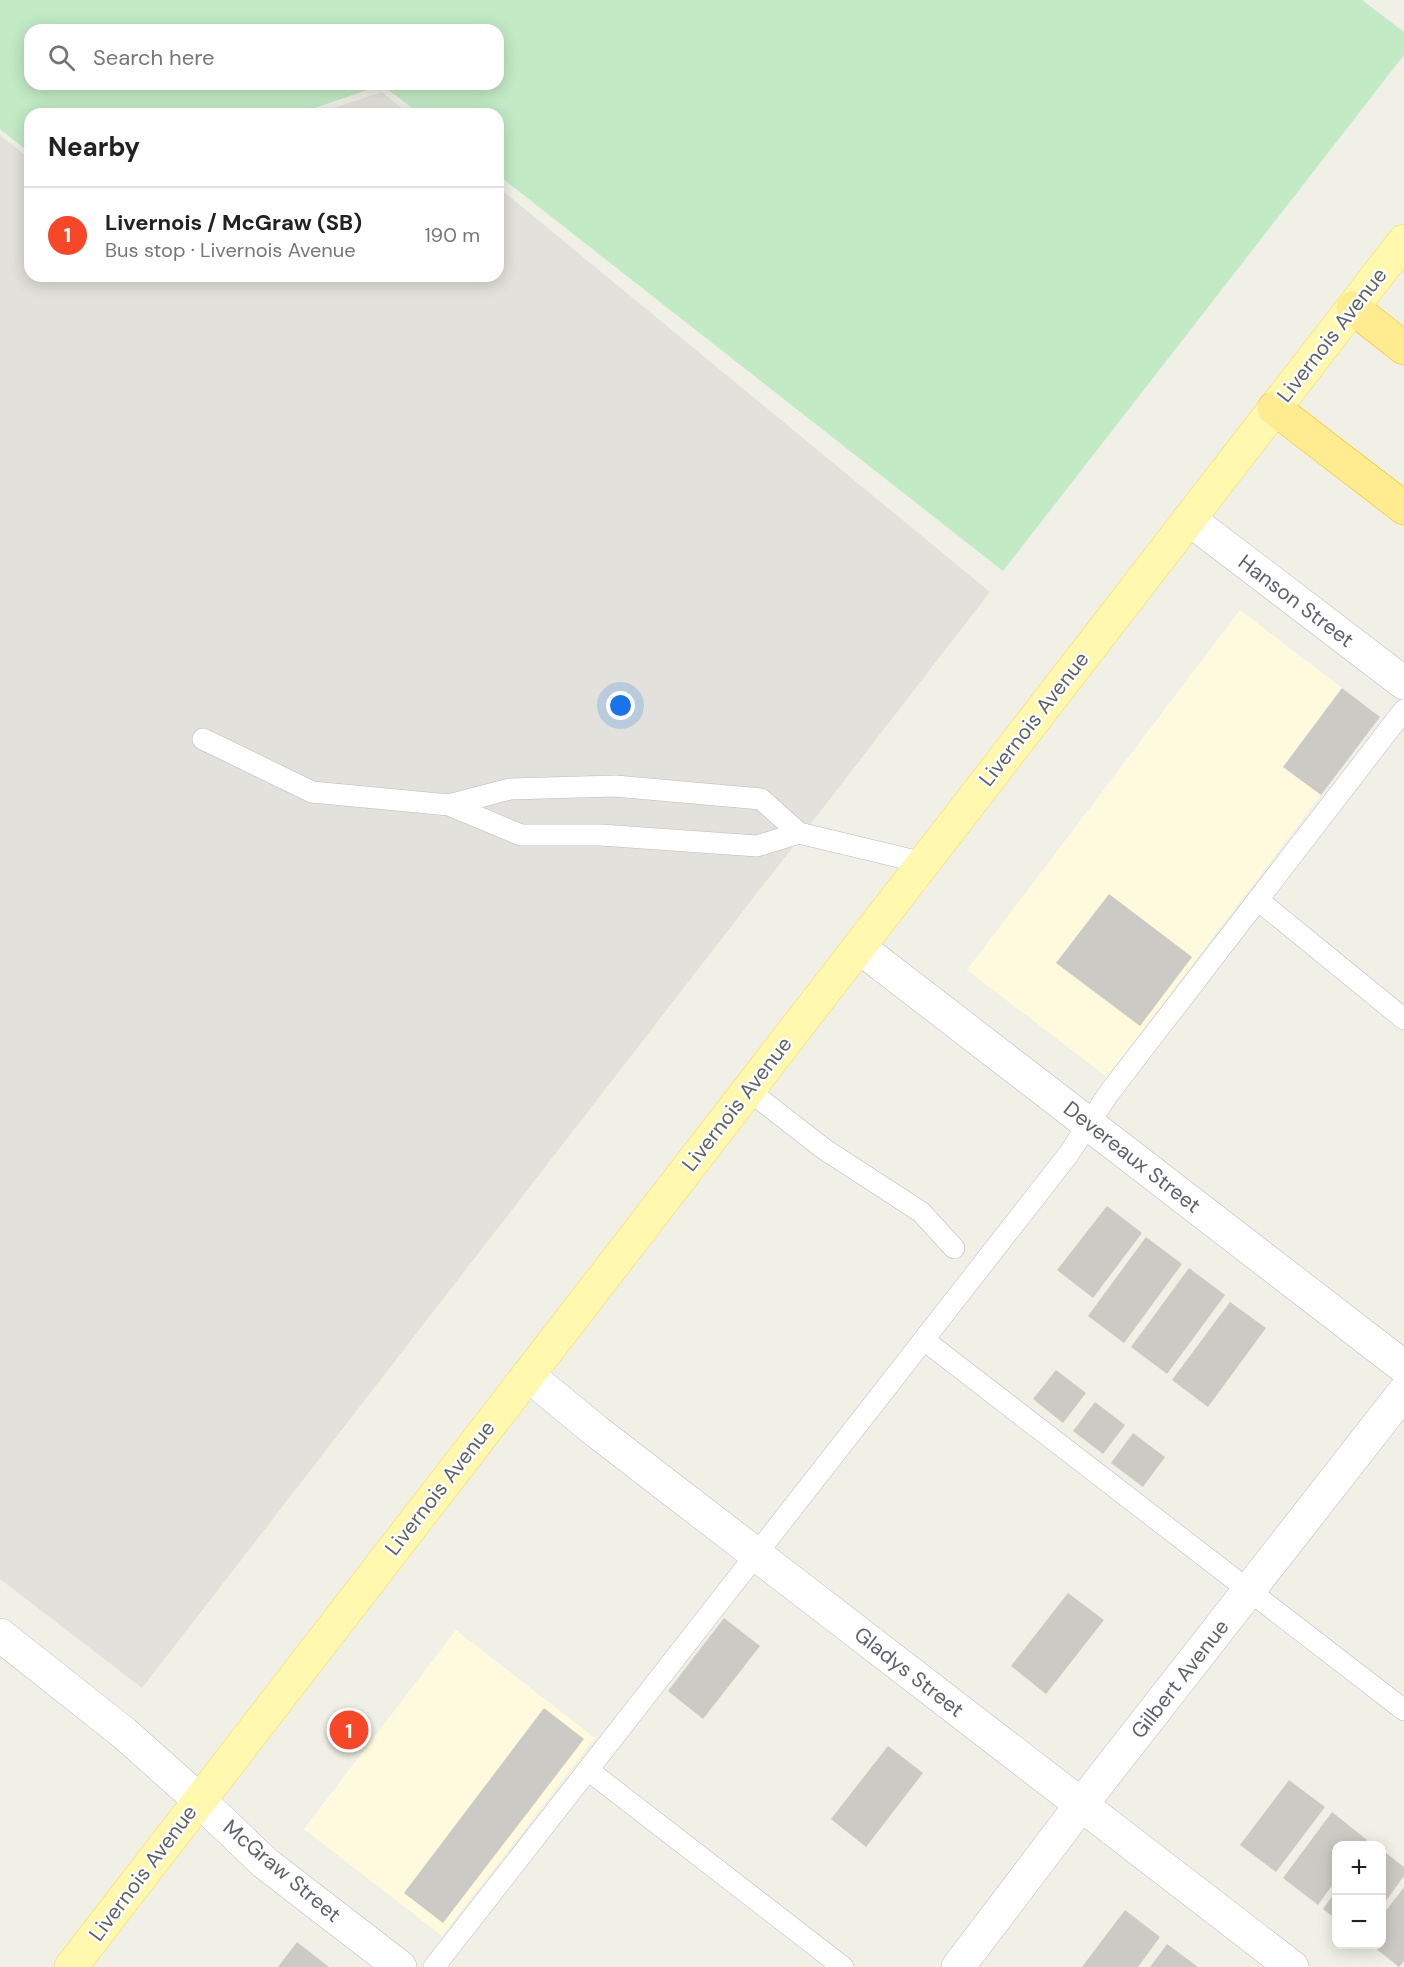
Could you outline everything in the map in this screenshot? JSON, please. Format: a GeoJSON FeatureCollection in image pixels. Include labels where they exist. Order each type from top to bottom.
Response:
{"type":"FeatureCollection","features":[{"type":"Feature","properties":{"kind":"highway"},"geometry":{"type":"LineString","coordinates":[[1353,308],[1404,348]]}},
{"type":"Feature","properties":{"kind":"highway"},"geometry":{"type":"LineString","coordinates":[[1274,408],[1404,508]]}},
{"type":"Feature","properties":{"kind":"main road","name":"Livernois Avenue"},"geometry":{"type":"LineString","coordinates":[[71,1967],[1404,241]]}},
{"type":"Feature","properties":{"kind":"street","name":"Hanson Street"},"geometry":{"type":"LineString","coordinates":[[1189,519],[1404,683]]}},
{"type":"Feature","properties":{"kind":"street","name":"Devereaux Street"},"geometry":{"type":"LineString","coordinates":[[859,947],[1404,1368]]}},
{"type":"Feature","properties":{"kind":"street","name":"Gladys Street"},"geometry":{"type":"LineString","coordinates":[[528,1375],[596,1431],[756,1555],[1292,1967]]}},
{"type":"Feature","properties":{"kind":"street","name":"Gilbert Avenue"},"geometry":{"type":"LineString","coordinates":[[958,1967],[1081,1805],[1404,1392]]}},
{"type":"Feature","properties":{"kind":"street","name":"McGraw Street"},"geometry":{"type":"LineString","coordinates":[[0,1635],[124,1733],[265,1863],[400,1967]]}},
{"type":"Feature","properties":{"kind":"lane"},"geometry":{"type":"LineString","coordinates":[[434,1967],[1068,1155],[1109,1093],[1404,710]]}},
{"type":"Feature","properties":{"kind":"lane"},"geometry":{"type":"LineString","coordinates":[[203,738],[312,792],[449,805],[522,835],[601,835],[757,846],[799,833]]}},
{"type":"Feature","properties":{"kind":"lane"},"geometry":{"type":"LineString","coordinates":[[449,805],[510,789],[626,787],[760,799],[799,833],[924,863]]}},
{"type":"Feature","properties":{"kind":"lane"},"geometry":{"type":"LineString","coordinates":[[1258,900],[1404,1019]]}},
{"type":"Feature","properties":{"kind":"lane"},"geometry":{"type":"LineString","coordinates":[[747,1089],[824,1149],[921,1212],[954,1248]]}},
{"type":"Feature","properties":{"kind":"lane"},"geometry":{"type":"LineString","coordinates":[[924,1340],[1404,1710]]}},
{"type":"Feature","properties":{"kind":"lane"},"geometry":{"type":"LineString","coordinates":[[588,1770],[843,1967]]}},
{"type":"Feature","properties":{"kind":"shaded area"},"geometry":{"type":"Polygon","coordinates":[[[382,92],[402,108],[333,108],[382,92]]]}},
{"type":"Feature","properties":{"kind":"shaded area"},"geometry":{"type":"Polygon","coordinates":[[[0,135],[24,154],[24,282],[504,282],[504,192],[990,592],[142,1688],[0,1579],[0,135]]]}},
{"type":"Feature","properties":{"kind":"shaded area"},"geometry":{"type":"Polygon","coordinates":[[[1240,610],[1380,717],[1107,1077],[967,970],[1240,610]]]}},
{"type":"Feature","properties":{"kind":"shaded area"},"geometry":{"type":"Polygon","coordinates":[[[456,1630],[595,1738],[442,1936],[304,1829],[456,1630]]]}},
{"type":"Feature","properties":{"kind":"green space"},"geometry":{"type":"Polygon","coordinates":[[[0,0],[1362,0],[1404,32],[1404,55],[1003,571],[504,180],[504,108],[412,108],[389,90],[504,90],[504,24],[24,24],[24,90],[367,90],[315,108],[24,108],[24,148],[0,129],[0,0]]]}},
{"type":"Feature","properties":{"kind":"building"},"geometry":{"type":"Polygon","coordinates":[[[1342,688],[1380,717],[1321,795],[1283,767],[1342,688]]]}},
{"type":"Feature","properties":{"kind":"building"},"geometry":{"type":"Polygon","coordinates":[[[1109,894],[1192,957],[1140,1026],[1056,963],[1109,894]]]}},
{"type":"Feature","properties":{"kind":"building"},"geometry":{"type":"Polygon","coordinates":[[[1107,1206],[1142,1233],[1093,1298],[1057,1270],[1107,1206]]]}},
{"type":"Feature","properties":{"kind":"building"},"geometry":{"type":"Polygon","coordinates":[[[1146,1237],[1182,1264],[1124,1343],[1088,1316],[1146,1237]]]}},
{"type":"Feature","properties":{"kind":"building"},"geometry":{"type":"Polygon","coordinates":[[[1189,1268],[1225,1295],[1167,1374],[1131,1347],[1189,1268]]]}},
{"type":"Feature","properties":{"kind":"building"},"geometry":{"type":"Polygon","coordinates":[[[1230,1302],[1266,1328],[1208,1407],[1172,1380],[1230,1302]]]}},
{"type":"Feature","properties":{"kind":"building"},"geometry":{"type":"Polygon","coordinates":[[[1056,1370],[1086,1393],[1063,1423],[1033,1399],[1056,1370]]]}},
{"type":"Feature","properties":{"kind":"building"},"geometry":{"type":"Polygon","coordinates":[[[1095,1402],[1125,1425],[1103,1454],[1073,1431],[1095,1402]]]}},
{"type":"Feature","properties":{"kind":"building"},"geometry":{"type":"Polygon","coordinates":[[[1133,1433],[1165,1457],[1143,1487],[1111,1463],[1133,1433]]]}},
{"type":"Feature","properties":{"kind":"building"},"geometry":{"type":"Polygon","coordinates":[[[1068,1593],[1104,1620],[1046,1694],[1011,1666],[1068,1593]]]}},
{"type":"Feature","properties":{"kind":"building"},"geometry":{"type":"Polygon","coordinates":[[[724,1618],[760,1646],[703,1719],[668,1691],[724,1618]]]}},
{"type":"Feature","properties":{"kind":"building"},"geometry":{"type":"Polygon","coordinates":[[[544,1708],[584,1739],[443,1923],[404,1893],[544,1708]]]}},
{"type":"Feature","properties":{"kind":"building"},"geometry":{"type":"Polygon","coordinates":[[[888,1746],[923,1773],[866,1847],[831,1819],[888,1746]]]}},
{"type":"Feature","properties":{"kind":"building"},"geometry":{"type":"Polygon","coordinates":[[[1289,1780],[1325,1807],[1276,1872],[1240,1845],[1289,1780]]]}},
{"type":"Feature","properties":{"kind":"building"},"geometry":{"type":"Polygon","coordinates":[[[1332,1812],[1367,1840],[1332,1841],[1332,1886],[1318,1905],[1283,1878],[1332,1812]]]}},
{"type":"Feature","properties":{"kind":"building"},"geometry":{"type":"Polygon","coordinates":[[[1386,1853],[1404,1867],[1404,1876],[1386,1901],[1386,1853]]]}},
{"type":"Feature","properties":{"kind":"building"},"geometry":{"type":"Polygon","coordinates":[[[1404,1887],[1404,1961],[1399,1967],[1376,1949],[1386,1949],[1386,1911],[1404,1887]]]}},
{"type":"Feature","properties":{"kind":"building"},"geometry":{"type":"Polygon","coordinates":[[[1332,1897],[1332,1916],[1323,1909],[1332,1897]]]}},
{"type":"Feature","properties":{"kind":"building"},"geometry":{"type":"Polygon","coordinates":[[[1125,1910],[1160,1937],[1138,1967],[1082,1967],[1125,1910]]]}},
{"type":"Feature","properties":{"kind":"building"},"geometry":{"type":"Polygon","coordinates":[[[297,1942],[329,1967],[278,1967],[297,1942]]]}},
{"type":"Feature","properties":{"kind":"building"},"geometry":{"type":"Polygon","coordinates":[[[1167,1944],[1198,1967],[1150,1967],[1167,1944]]]}},
{"type":"Feature","properties":{"kind":"place","name":"Livernois / McGraw (SB)"},"geometry":{"type":"Point","coordinates":[349,1730]}}]}
